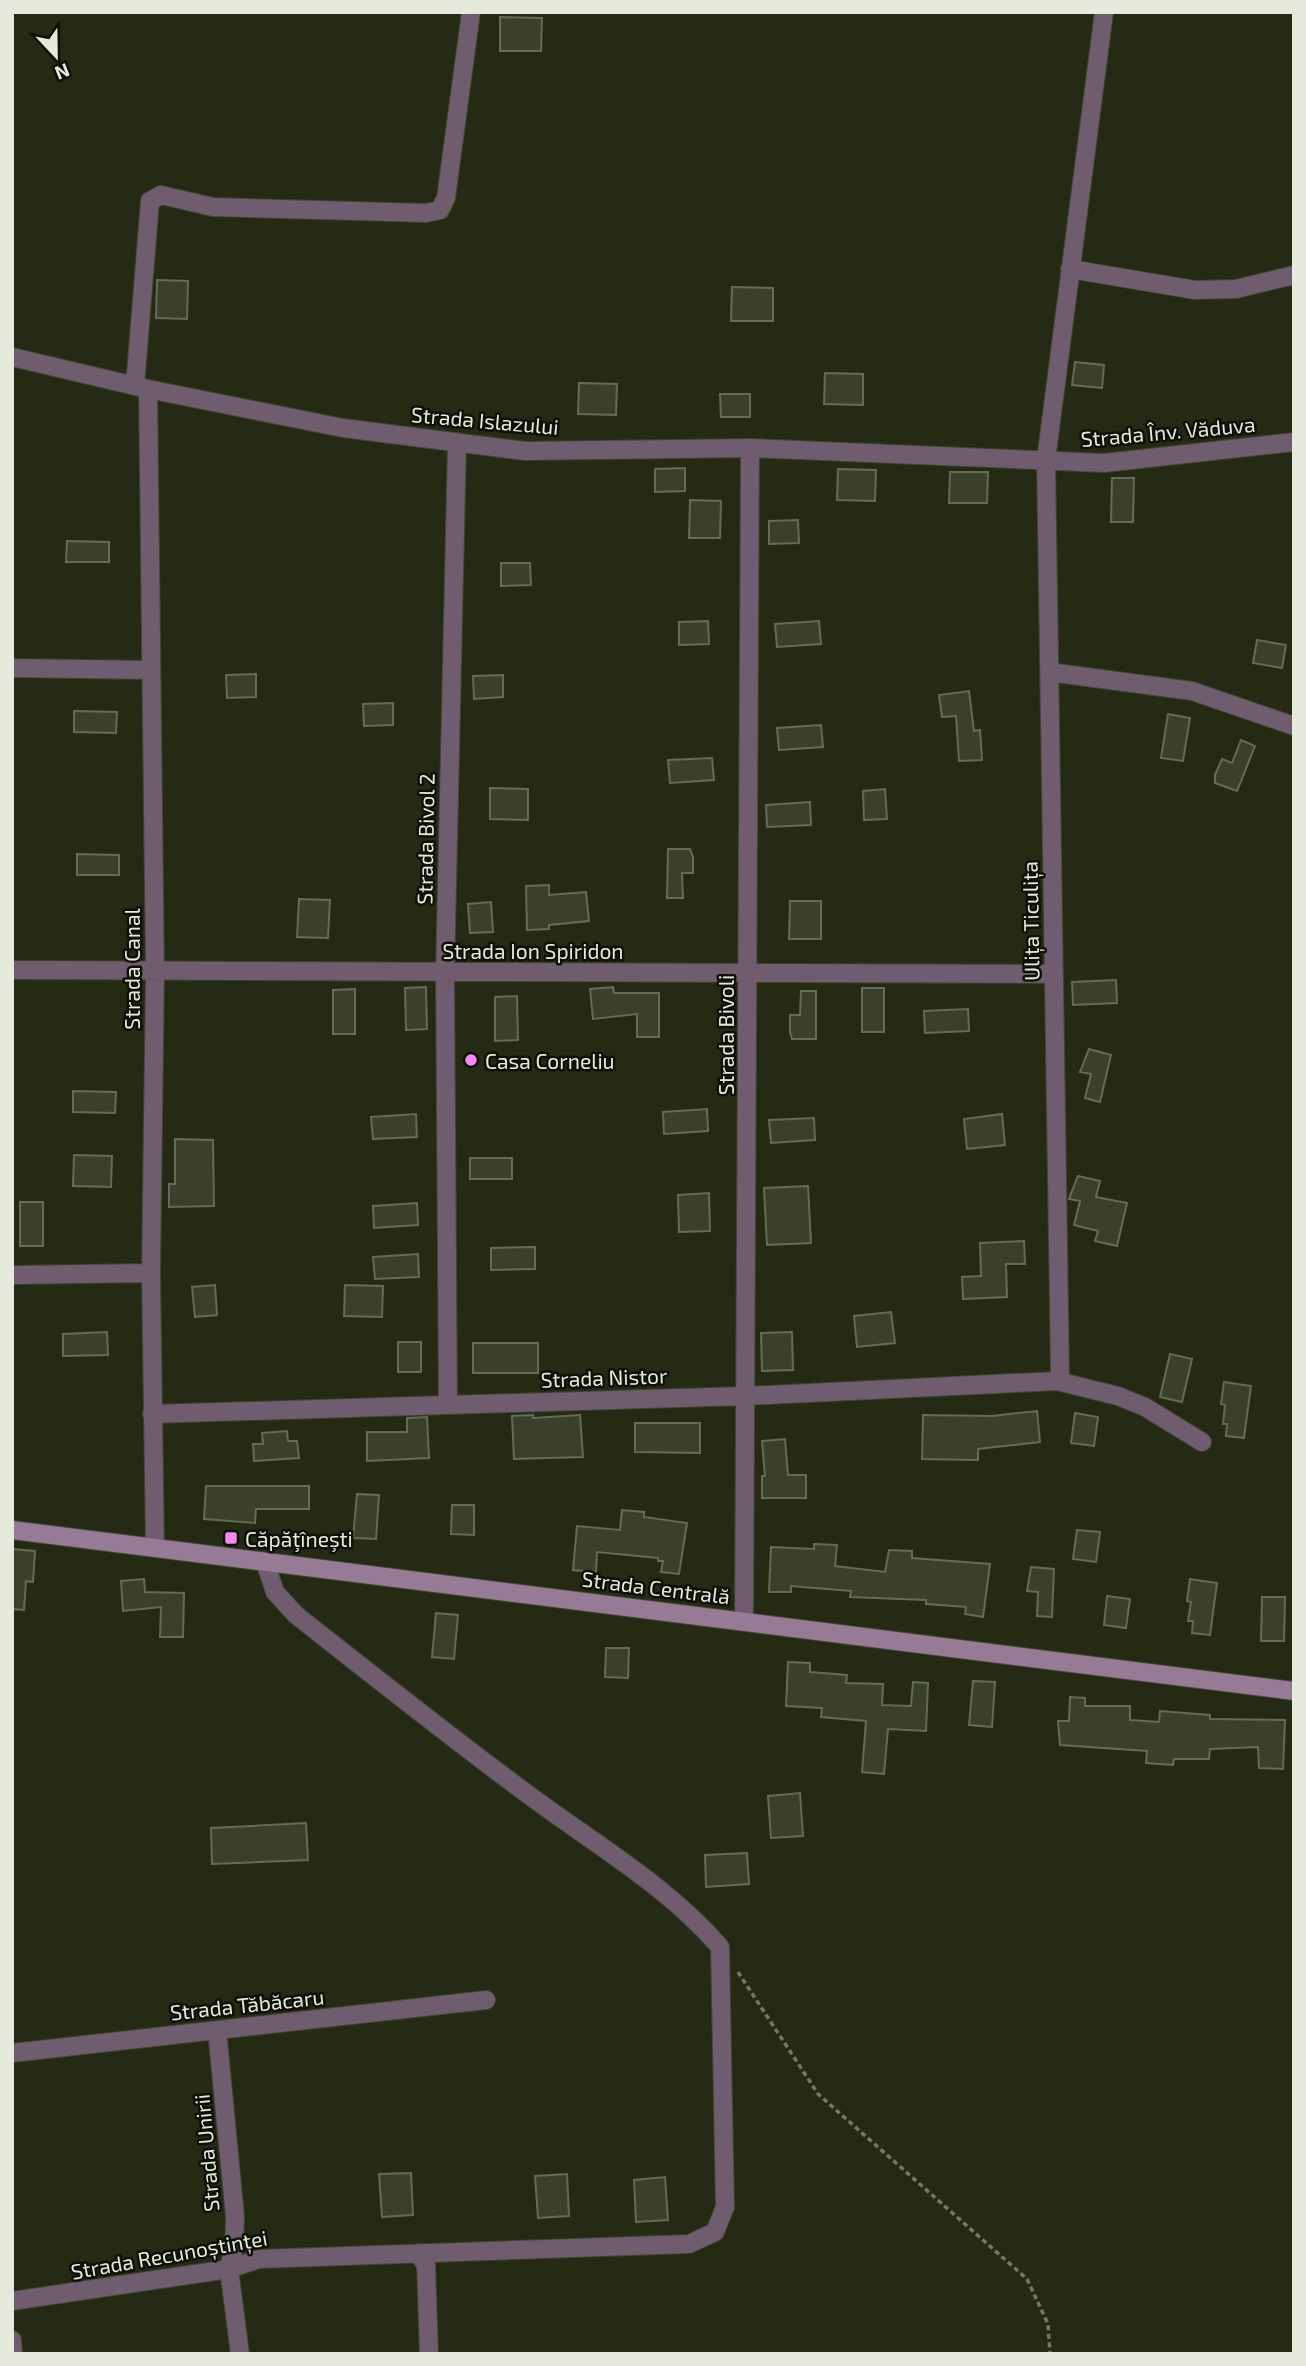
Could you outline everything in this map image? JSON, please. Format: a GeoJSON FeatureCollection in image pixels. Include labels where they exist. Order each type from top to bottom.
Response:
{"type":"FeatureCollection","features":[{"type":"Feature","properties":{"kind":"main road","name":"Strada Centrală"},"geometry":{"type":"LineString","coordinates":[[12,1530],[1294,1691]]}},
{"type":"Feature","properties":{"kind":"street","name":"Strada Canal"},"geometry":{"type":"LineString","coordinates":[[155,1548],[151,1273],[155,972],[151,670],[142,388],[150,201],[161,195],[213,207],[426,213],[440,210],[446,198],[471,12]]}},
{"type":"Feature","properties":{"kind":"street","name":"Ulița Ticulița"},"geometry":{"type":"LineString","coordinates":[[1057,1381],[1060,1374],[1046,460],[1104,12]]}},
{"type":"Feature","properties":{"kind":"street"},"geometry":{"type":"LineString","coordinates":[[1070,269],[1195,290],[1237,289],[1294,275]]}},
{"type":"Feature","properties":{"kind":"street","name":"Strada Islazului"},"geometry":{"type":"LineString","coordinates":[[12,357],[142,388],[343,428],[525,451],[750,448],[1046,460]]}},
{"type":"Feature","properties":{"kind":"street","name":"Strada Înv. Văduva"},"geometry":{"type":"LineString","coordinates":[[1046,460],[1104,463],[1294,442]]}},
{"type":"Feature","properties":{"kind":"street","name":"Strada Bivol 2"},"geometry":{"type":"LineString","coordinates":[[448,1405],[445,973],[457,443]]}},
{"type":"Feature","properties":{"kind":"street","name":"Strada Bivoli"},"geometry":{"type":"LineString","coordinates":[[744,1621],[750,448]]}},
{"type":"Feature","properties":{"kind":"street"},"geometry":{"type":"LineString","coordinates":[[12,668],[151,670]]}},
{"type":"Feature","properties":{"kind":"street"},"geometry":{"type":"LineString","coordinates":[[1049,672],[1192,691],[1294,726]]}},
{"type":"Feature","properties":{"kind":"street","name":"Strada Ion Spiridon"},"geometry":{"type":"LineString","coordinates":[[12,970],[1054,974]]}},
{"type":"Feature","properties":{"kind":"street"},"geometry":{"type":"LineString","coordinates":[[12,1275],[151,1273]]}},
{"type":"Feature","properties":{"kind":"street","name":"Strada Nistor"},"geometry":{"type":"LineString","coordinates":[[152,1414],[744,1396],[1057,1381],[1118,1396],[1145,1407],[1202,1442]]}},
{"type":"Feature","properties":{"kind":"street"},"geometry":{"type":"LineString","coordinates":[[265,1562],[275,1592],[296,1615],[538,1802],[624,1861],[692,1915],[720,1947]]}},
{"type":"Feature","properties":{"kind":"street","name":"Strada Recunoștinței"},"geometry":{"type":"LineString","coordinates":[[12,2301],[229,2269],[258,2259],[689,2244],[715,2232],[725,2207],[720,1947]]}},
{"type":"Feature","properties":{"kind":"street","name":"Strada Tăbăcaru"},"geometry":{"type":"LineString","coordinates":[[12,2053],[486,2000]]}},
{"type":"Feature","properties":{"kind":"street","name":"Strada Unirii"},"geometry":{"type":"LineString","coordinates":[[217,2030],[235,2216],[234,2246],[229,2269],[240,2354]]}},
{"type":"Feature","properties":{"kind":"street"},"geometry":{"type":"LineString","coordinates":[[418,2253],[426,2265],[429,2354]]}},
{"type":"Feature","properties":{"kind":"street"},"geometry":{"type":"LineString","coordinates":[[12,2340],[13,2354]]}},
{"type":"Feature","properties":{"kind":"path"},"geometry":{"type":"LineString","coordinates":[[720,1947],[757,1998],[802,2074],[818,2094],[1027,2279],[1048,2324],[1050,2354]]}},
{"type":"Feature","properties":{"kind":"building"},"geometry":{"type":"Polygon","coordinates":[[[500,17],[542,18],[541,51],[500,51],[500,17]]]}},
{"type":"Feature","properties":{"kind":"building"},"geometry":{"type":"Polygon","coordinates":[[[157,280],[188,281],[187,319],[156,318],[157,280]]]}},
{"type":"Feature","properties":{"kind":"building"},"geometry":{"type":"Polygon","coordinates":[[[732,287],[773,288],[773,321],[731,321],[732,287]]]}},
{"type":"Feature","properties":{"kind":"building"},"geometry":{"type":"Polygon","coordinates":[[[1075,362],[1104,365],[1102,388],[1072,385],[1075,362]]]}},
{"type":"Feature","properties":{"kind":"building"},"geometry":{"type":"Polygon","coordinates":[[[825,373],[863,374],[863,405],[824,404],[825,373]]]}},
{"type":"Feature","properties":{"kind":"building"},"geometry":{"type":"Polygon","coordinates":[[[579,383],[617,384],[616,415],[578,414],[579,383]]]}},
{"type":"Feature","properties":{"kind":"building"},"geometry":{"type":"Polygon","coordinates":[[[720,394],[750,394],[750,417],[721,417],[720,394]]]}},
{"type":"Feature","properties":{"kind":"building"},"geometry":{"type":"Polygon","coordinates":[[[685,468],[685,491],[655,492],[655,469],[685,468]]]}},
{"type":"Feature","properties":{"kind":"building"},"geometry":{"type":"Polygon","coordinates":[[[838,469],[876,470],[875,501],[837,500],[838,469]]]}},
{"type":"Feature","properties":{"kind":"building"},"geometry":{"type":"Polygon","coordinates":[[[950,472],[988,472],[987,503],[949,503],[950,472]]]}},
{"type":"Feature","properties":{"kind":"building"},"geometry":{"type":"Polygon","coordinates":[[[1112,478],[1134,478],[1133,522],[1111,522],[1112,478]]]}},
{"type":"Feature","properties":{"kind":"building"},"geometry":{"type":"Polygon","coordinates":[[[690,500],[721,501],[720,538],[689,538],[690,500]]]}},
{"type":"Feature","properties":{"kind":"building"},"geometry":{"type":"Polygon","coordinates":[[[798,520],[799,543],[769,544],[769,521],[798,520]]]}},
{"type":"Feature","properties":{"kind":"building"},"geometry":{"type":"Polygon","coordinates":[[[67,541],[109,542],[109,562],[66,562],[67,541]]]}},
{"type":"Feature","properties":{"kind":"building"},"geometry":{"type":"Polygon","coordinates":[[[501,563],[530,563],[531,585],[501,586],[501,563]]]}},
{"type":"Feature","properties":{"kind":"building"},"geometry":{"type":"Polygon","coordinates":[[[708,621],[709,644],[679,645],[679,622],[708,621]]]}},
{"type":"Feature","properties":{"kind":"building"},"geometry":{"type":"Polygon","coordinates":[[[819,621],[821,644],[777,647],[775,624],[819,621]]]}},
{"type":"Feature","properties":{"kind":"building"},"geometry":{"type":"Polygon","coordinates":[[[1257,640],[1286,645],[1282,668],[1253,663],[1257,640]]]}},
{"type":"Feature","properties":{"kind":"building"},"geometry":{"type":"Polygon","coordinates":[[[256,674],[256,697],[227,698],[226,675],[256,674]]]}},
{"type":"Feature","properties":{"kind":"building"},"geometry":{"type":"Polygon","coordinates":[[[503,675],[503,697],[474,699],[473,676],[503,675]]]}},
{"type":"Feature","properties":{"kind":"building"},"geometry":{"type":"Polygon","coordinates":[[[969,691],[974,731],[980,730],[982,760],[959,761],[956,716],[942,717],[939,695],[969,691]]]}},
{"type":"Feature","properties":{"kind":"building"},"geometry":{"type":"Polygon","coordinates":[[[393,703],[393,725],[364,726],[363,704],[393,703]]]}},
{"type":"Feature","properties":{"kind":"building"},"geometry":{"type":"Polygon","coordinates":[[[74,711],[117,712],[116,733],[74,732],[74,711]]]}},
{"type":"Feature","properties":{"kind":"building"},"geometry":{"type":"Polygon","coordinates":[[[1168,714],[1190,718],[1183,761],[1161,758],[1168,714]]]}},
{"type":"Feature","properties":{"kind":"building"},"geometry":{"type":"Polygon","coordinates":[[[821,725],[823,747],[779,750],[777,728],[821,725]]]}},
{"type":"Feature","properties":{"kind":"building"},"geometry":{"type":"Polygon","coordinates":[[[1241,740],[1255,746],[1237,791],[1215,783],[1215,775],[1222,759],[1232,763],[1241,740]]]}},
{"type":"Feature","properties":{"kind":"building"},"geometry":{"type":"Polygon","coordinates":[[[712,758],[714,780],[670,783],[668,760],[712,758]]]}},
{"type":"Feature","properties":{"kind":"building"},"geometry":{"type":"Polygon","coordinates":[[[490,788],[528,789],[528,820],[490,819],[490,788]]]}},
{"type":"Feature","properties":{"kind":"building"},"geometry":{"type":"Polygon","coordinates":[[[885,789],[887,819],[864,820],[863,791],[885,789]]]}},
{"type":"Feature","properties":{"kind":"building"},"geometry":{"type":"Polygon","coordinates":[[[810,802],[811,825],[767,827],[766,805],[810,802]]]}},
{"type":"Feature","properties":{"kind":"building"},"geometry":{"type":"Polygon","coordinates":[[[668,849],[690,849],[693,857],[693,873],[682,873],[683,898],[667,898],[668,849]]]}},
{"type":"Feature","properties":{"kind":"building"},"geometry":{"type":"Polygon","coordinates":[[[77,854],[119,855],[119,875],[77,875],[77,854]]]}},
{"type":"Feature","properties":{"kind":"building"},"geometry":{"type":"Polygon","coordinates":[[[549,885],[549,895],[586,892],[589,921],[549,925],[549,929],[527,930],[526,886],[549,885]]]}},
{"type":"Feature","properties":{"kind":"building"},"geometry":{"type":"Polygon","coordinates":[[[299,899],[330,900],[328,938],[297,937],[299,899]]]}},
{"type":"Feature","properties":{"kind":"building"},"geometry":{"type":"Polygon","coordinates":[[[790,901],[821,901],[821,939],[789,939],[790,901]]]}},
{"type":"Feature","properties":{"kind":"building"},"geometry":{"type":"Polygon","coordinates":[[[491,902],[493,932],[470,933],[468,904],[491,902]]]}},
{"type":"Feature","properties":{"kind":"building"},"geometry":{"type":"Polygon","coordinates":[[[1116,980],[1117,1003],[1073,1005],[1072,982],[1116,980]]]}},
{"type":"Feature","properties":{"kind":"building"},"geometry":{"type":"Polygon","coordinates":[[[426,987],[427,1029],[406,1030],[405,988],[426,987]]]}},
{"type":"Feature","properties":{"kind":"building"},"geometry":{"type":"Polygon","coordinates":[[[613,987],[614,993],[659,993],[659,1037],[637,1037],[637,1014],[593,1019],[590,989],[613,987]]]}},
{"type":"Feature","properties":{"kind":"building"},"geometry":{"type":"Polygon","coordinates":[[[862,988],[884,988],[884,1032],[862,1032],[862,988]]]}},
{"type":"Feature","properties":{"kind":"building"},"geometry":{"type":"Polygon","coordinates":[[[355,989],[355,1034],[333,1034],[333,990],[355,989]]]}},
{"type":"Feature","properties":{"kind":"building"},"geometry":{"type":"Polygon","coordinates":[[[801,991],[816,991],[816,1039],[792,1039],[790,1015],[800,1015],[801,991]]]}},
{"type":"Feature","properties":{"kind":"building"},"geometry":{"type":"Polygon","coordinates":[[[517,996],[518,1040],[495,1041],[495,997],[517,996]]]}},
{"type":"Feature","properties":{"kind":"building"},"geometry":{"type":"Polygon","coordinates":[[[968,1009],[969,1031],[925,1033],[924,1011],[968,1009]]]}},
{"type":"Feature","properties":{"kind":"building"},"geometry":{"type":"Polygon","coordinates":[[[1089,1049],[1111,1055],[1100,1102],[1085,1098],[1091,1074],[1080,1072],[1089,1049]]]}},
{"type":"Feature","properties":{"kind":"building"},"geometry":{"type":"Polygon","coordinates":[[[73,1091],[116,1092],[115,1113],[73,1112],[73,1091]]]}},
{"type":"Feature","properties":{"kind":"building"},"geometry":{"type":"Polygon","coordinates":[[[707,1109],[708,1131],[664,1134],[663,1112],[707,1109]]]}},
{"type":"Feature","properties":{"kind":"building"},"geometry":{"type":"Polygon","coordinates":[[[416,1114],[417,1137],[373,1139],[371,1117],[416,1114]]]}},
{"type":"Feature","properties":{"kind":"building"},"geometry":{"type":"Polygon","coordinates":[[[1002,1114],[1005,1145],[967,1149],[964,1119],[1002,1114]]]}},
{"type":"Feature","properties":{"kind":"building"},"geometry":{"type":"Polygon","coordinates":[[[814,1118],[815,1140],[771,1143],[769,1120],[814,1118]]]}},
{"type":"Feature","properties":{"kind":"building"},"geometry":{"type":"Polygon","coordinates":[[[175,1139],[213,1140],[214,1206],[169,1207],[169,1184],[175,1184],[175,1139]]]}},
{"type":"Feature","properties":{"kind":"building"},"geometry":{"type":"Polygon","coordinates":[[[74,1155],[112,1156],[111,1187],[73,1186],[74,1155]]]}},
{"type":"Feature","properties":{"kind":"building"},"geometry":{"type":"Polygon","coordinates":[[[470,1158],[512,1158],[512,1179],[470,1179],[470,1158]]]}},
{"type":"Feature","properties":{"kind":"building"},"geometry":{"type":"Polygon","coordinates":[[[1078,1176],[1100,1181],[1096,1197],[1127,1203],[1117,1246],[1095,1241],[1098,1231],[1074,1225],[1080,1201],[1069,1199],[1078,1176]]]}},
{"type":"Feature","properties":{"kind":"building"},"geometry":{"type":"Polygon","coordinates":[[[808,1186],[811,1243],[767,1245],[764,1188],[808,1186]]]}},
{"type":"Feature","properties":{"kind":"building"},"geometry":{"type":"Polygon","coordinates":[[[709,1193],[710,1231],[679,1232],[678,1195],[709,1193]]]}},
{"type":"Feature","properties":{"kind":"building"},"geometry":{"type":"Polygon","coordinates":[[[20,1202],[43,1202],[43,1246],[20,1246],[20,1202]]]}},
{"type":"Feature","properties":{"kind":"building"},"geometry":{"type":"Polygon","coordinates":[[[417,1203],[418,1225],[374,1228],[373,1206],[417,1203]]]}},
{"type":"Feature","properties":{"kind":"building"},"geometry":{"type":"Polygon","coordinates":[[[1024,1241],[1025,1264],[1006,1264],[1007,1297],[963,1299],[962,1277],[981,1276],[980,1243],[1024,1241]]]}},
{"type":"Feature","properties":{"kind":"building"},"geometry":{"type":"Polygon","coordinates":[[[535,1247],[535,1269],[491,1270],[491,1248],[535,1247]]]}},
{"type":"Feature","properties":{"kind":"building"},"geometry":{"type":"Polygon","coordinates":[[[418,1254],[419,1277],[375,1279],[373,1257],[418,1254]]]}},
{"type":"Feature","properties":{"kind":"building"},"geometry":{"type":"Polygon","coordinates":[[[215,1285],[217,1315],[195,1317],[192,1287],[215,1285]]]}},
{"type":"Feature","properties":{"kind":"building"},"geometry":{"type":"Polygon","coordinates":[[[345,1285],[383,1286],[382,1317],[344,1316],[345,1285]]]}},
{"type":"Feature","properties":{"kind":"building"},"geometry":{"type":"Polygon","coordinates":[[[891,1312],[895,1343],[857,1347],[854,1316],[891,1312]]]}},
{"type":"Feature","properties":{"kind":"building"},"geometry":{"type":"Polygon","coordinates":[[[107,1332],[108,1355],[63,1356],[63,1334],[107,1332]]]}},
{"type":"Feature","properties":{"kind":"building"},"geometry":{"type":"Polygon","coordinates":[[[792,1332],[793,1370],[762,1371],[761,1333],[792,1332]]]}},
{"type":"Feature","properties":{"kind":"building"},"geometry":{"type":"Polygon","coordinates":[[[398,1342],[421,1342],[421,1372],[398,1372],[398,1342]]]}},
{"type":"Feature","properties":{"kind":"building"},"geometry":{"type":"Polygon","coordinates":[[[473,1343],[538,1343],[538,1373],[473,1373],[473,1343]]]}},
{"type":"Feature","properties":{"kind":"building"},"geometry":{"type":"Polygon","coordinates":[[[1170,1354],[1192,1359],[1182,1402],[1160,1397],[1170,1354]]]}},
{"type":"Feature","properties":{"kind":"building"},"geometry":{"type":"Polygon","coordinates":[[[1224,1382],[1251,1386],[1244,1438],[1226,1436],[1227,1424],[1223,1424],[1225,1405],[1221,1404],[1224,1382]]]}},
{"type":"Feature","properties":{"kind":"building"},"geometry":{"type":"Polygon","coordinates":[[[1037,1411],[1040,1442],[978,1449],[978,1460],[922,1459],[923,1415],[992,1416],[1037,1411]]]}},
{"type":"Feature","properties":{"kind":"building"},"geometry":{"type":"Polygon","coordinates":[[[1075,1413],[1098,1417],[1094,1446],[1071,1443],[1075,1413]]]}},
{"type":"Feature","properties":{"kind":"building"},"geometry":{"type":"Polygon","coordinates":[[[533,1415],[533,1418],[580,1415],[583,1457],[514,1459],[512,1416],[533,1415]]]}},
{"type":"Feature","properties":{"kind":"building"},"geometry":{"type":"Polygon","coordinates":[[[427,1417],[429,1458],[367,1461],[367,1432],[407,1432],[407,1418],[427,1417]]]}},
{"type":"Feature","properties":{"kind":"building"},"geometry":{"type":"Polygon","coordinates":[[[635,1423],[700,1423],[700,1453],[635,1452],[635,1423]]]}},
{"type":"Feature","properties":{"kind":"building"},"geometry":{"type":"Polygon","coordinates":[[[287,1431],[288,1441],[297,1441],[299,1458],[254,1461],[253,1444],[263,1444],[262,1433],[287,1431]]]}},
{"type":"Feature","properties":{"kind":"building"},"geometry":{"type":"Polygon","coordinates":[[[785,1439],[788,1475],[806,1475],[806,1498],[762,1498],[762,1476],[765,1476],[762,1441],[785,1439]]]}},
{"type":"Feature","properties":{"kind":"building"},"geometry":{"type":"Polygon","coordinates":[[[206,1486],[309,1486],[309,1509],[256,1509],[255,1523],[204,1519],[206,1486]]]}},
{"type":"Feature","properties":{"kind":"building"},"geometry":{"type":"Polygon","coordinates":[[[357,1494],[379,1495],[376,1539],[353,1538],[357,1494]]]}},
{"type":"Feature","properties":{"kind":"building"},"geometry":{"type":"Polygon","coordinates":[[[452,1505],[474,1505],[474,1535],[451,1534],[452,1505]]]}},
{"type":"Feature","properties":{"kind":"building"},"geometry":{"type":"Polygon","coordinates":[[[622,1510],[644,1512],[644,1517],[687,1523],[679,1574],[661,1572],[663,1561],[658,1561],[658,1558],[597,1552],[596,1572],[573,1570],[577,1526],[620,1530],[622,1510]]]}},
{"type":"Feature","properties":{"kind":"building"},"geometry":{"type":"Polygon","coordinates":[[[1077,1530],[1100,1532],[1096,1562],[1073,1559],[1077,1530]]]}},
{"type":"Feature","properties":{"kind":"building"},"geometry":{"type":"Polygon","coordinates":[[[814,1544],[837,1545],[835,1566],[885,1572],[889,1550],[912,1551],[912,1558],[990,1564],[983,1617],[965,1614],[966,1607],[926,1604],[926,1600],[850,1597],[851,1591],[791,1586],[791,1592],[769,1592],[771,1547],[814,1549],[814,1544]]]}},
{"type":"Feature","properties":{"kind":"building"},"geometry":{"type":"Polygon","coordinates":[[[12,1549],[35,1551],[33,1582],[26,1581],[24,1610],[12,1609],[12,1549]]]}},
{"type":"Feature","properties":{"kind":"building"},"geometry":{"type":"Polygon","coordinates":[[[1031,1567],[1054,1569],[1052,1617],[1037,1616],[1038,1592],[1027,1591],[1031,1567]]]}},
{"type":"Feature","properties":{"kind":"building"},"geometry":{"type":"Polygon","coordinates":[[[144,1579],[145,1592],[184,1593],[183,1637],[160,1637],[161,1607],[123,1611],[121,1581],[144,1579]]]}},
{"type":"Feature","properties":{"kind":"building"},"geometry":{"type":"Polygon","coordinates":[[[1190,1579],[1217,1583],[1210,1635],[1192,1633],[1193,1621],[1188,1621],[1191,1602],[1187,1601],[1190,1579]]]}},
{"type":"Feature","properties":{"kind":"building"},"geometry":{"type":"Polygon","coordinates":[[[1107,1596],[1130,1599],[1126,1628],[1104,1625],[1107,1596]]]}},
{"type":"Feature","properties":{"kind":"building"},"geometry":{"type":"Polygon","coordinates":[[[1262,1597],[1285,1597],[1284,1641],[1261,1641],[1262,1597]]]}},
{"type":"Feature","properties":{"kind":"building"},"geometry":{"type":"Polygon","coordinates":[[[436,1613],[458,1615],[454,1659],[432,1657],[436,1613]]]}},
{"type":"Feature","properties":{"kind":"building"},"geometry":{"type":"Polygon","coordinates":[[[606,1648],[629,1648],[628,1678],[605,1677],[606,1648]]]}},
{"type":"Feature","properties":{"kind":"building"},"geometry":{"type":"Polygon","coordinates":[[[788,1662],[810,1663],[810,1672],[847,1675],[846,1683],[883,1684],[882,1705],[911,1706],[913,1682],[928,1683],[926,1731],[888,1729],[884,1774],[862,1772],[866,1721],[821,1717],[822,1708],[786,1706],[788,1662]]]}},
{"type":"Feature","properties":{"kind":"building"},"geometry":{"type":"Polygon","coordinates":[[[973,1681],[995,1682],[992,1727],[969,1725],[973,1681]]]}},
{"type":"Feature","properties":{"kind":"building"},"geometry":{"type":"Polygon","coordinates":[[[1070,1697],[1085,1698],[1085,1706],[1130,1706],[1130,1720],[1159,1722],[1160,1711],[1210,1715],[1210,1719],[1285,1720],[1283,1769],[1259,1768],[1258,1747],[1210,1749],[1209,1759],[1174,1759],[1173,1765],[1146,1763],[1147,1751],[1060,1745],[1058,1721],[1069,1721],[1070,1697]]]}},
{"type":"Feature","properties":{"kind":"building"},"geometry":{"type":"Polygon","coordinates":[[[800,1793],[803,1836],[771,1838],[768,1796],[800,1793]]]}},
{"type":"Feature","properties":{"kind":"building"},"geometry":{"type":"Polygon","coordinates":[[[306,1823],[308,1860],[212,1864],[211,1828],[306,1823]]]}},
{"type":"Feature","properties":{"kind":"building"},"geometry":{"type":"Polygon","coordinates":[[[747,1853],[749,1884],[706,1887],[705,1855],[747,1853]]]}},
{"type":"Feature","properties":{"kind":"building"},"geometry":{"type":"Polygon","coordinates":[[[411,2173],[413,2215],[382,2217],[379,2174],[411,2173]]]}},
{"type":"Feature","properties":{"kind":"building"},"geometry":{"type":"Polygon","coordinates":[[[567,2174],[569,2216],[538,2218],[535,2176],[567,2174]]]}},
{"type":"Feature","properties":{"kind":"building"},"geometry":{"type":"Polygon","coordinates":[[[665,2177],[668,2220],[636,2222],[634,2180],[665,2177]]]}},
{"type":"Feature","properties":{"kind":"place","name":"Casa Corneliu"},"geometry":{"type":"Point","coordinates":[471,1060]}},
{"type":"Feature","properties":{"kind":"place","name":"Căpăţîneşti"},"geometry":{"type":"Point","coordinates":[231,1538]}}]}
